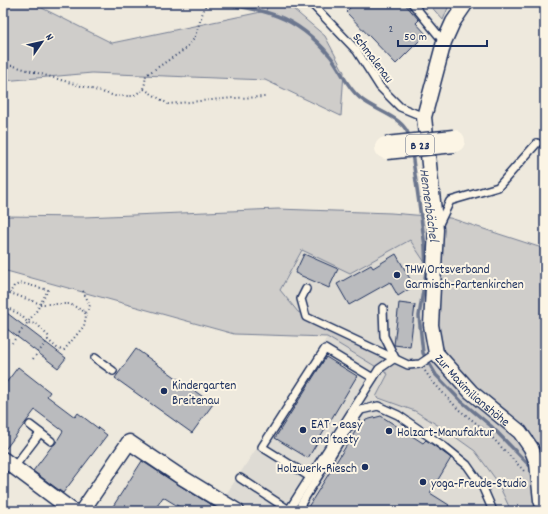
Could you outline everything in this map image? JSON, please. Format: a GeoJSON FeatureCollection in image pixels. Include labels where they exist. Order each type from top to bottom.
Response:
{"type":"FeatureCollection","features":[{"type":"Feature","properties":{"kind":"main road","name":"B 23"},"geometry":{"type":"LineString","coordinates":[[386,148],[454,141]]}},
{"type":"Feature","properties":{"kind":"street","name":"Zur Maximilianshöhe"},"geometry":{"type":"LineString","coordinates":[[466,3],[453,22],[444,42],[424,117],[436,230],[431,325],[434,355],[471,392],[520,432],[531,448],[540,500],[545,511]]}},
{"type":"Feature","properties":{"kind":"street"},"geometry":{"type":"LineString","coordinates":[[82,511],[129,442],[178,475],[237,511]]}},
{"type":"Feature","properties":{"kind":"street"},"geometry":{"type":"LineString","coordinates":[[8,463],[73,511]]}},
{"type":"Feature","properties":{"kind":"lane","name":"Schmalenau"},"geometry":{"type":"LineString","coordinates":[[311,3],[357,51],[380,87],[400,107],[424,117]]}},
{"type":"Feature","properties":{"kind":"lane"},"geometry":{"type":"LineString","coordinates":[[412,3],[444,42]]}},
{"type":"Feature","properties":{"kind":"lane"},"geometry":{"type":"LineString","coordinates":[[436,230],[450,201],[498,187],[536,143]]}},
{"type":"Feature","properties":{"kind":"lane"},"geometry":{"type":"LineString","coordinates":[[306,289],[302,299],[306,317],[408,364],[420,364],[434,355]]}},
{"type":"Feature","properties":{"kind":"lane"},"geometry":{"type":"LineString","coordinates":[[383,308],[384,336],[395,358]]}},
{"type":"Feature","properties":{"kind":"lane"},"geometry":{"type":"LineString","coordinates":[[310,477],[262,447],[325,349],[373,378]]}},
{"type":"Feature","properties":{"kind":"lane"},"geometry":{"type":"LineString","coordinates":[[95,358],[113,371]]}},
{"type":"Feature","properties":{"kind":"lane"},"geometry":{"type":"LineString","coordinates":[[240,478],[289,510],[379,368],[395,358]]}},
{"type":"Feature","properties":{"kind":"lane"},"geometry":{"type":"LineString","coordinates":[[301,511],[301,504],[348,428],[361,410],[378,406],[398,415],[446,448],[467,465],[483,488],[493,511]]}},
{"type":"Feature","properties":{"kind":"lane"},"geometry":{"type":"LineString","coordinates":[[30,425],[52,441]]}},
{"type":"Feature","properties":{"kind":"lane"},"geometry":{"type":"LineString","coordinates":[[8,463],[40,433]]}},
{"type":"Feature","properties":{"kind":"path"},"geometry":{"type":"LineString","coordinates":[[3,65],[14,66],[115,96],[133,96],[144,89],[146,75],[184,50],[194,38],[206,3]]}},
{"type":"Feature","properties":{"kind":"path"},"geometry":{"type":"LineString","coordinates":[[144,89],[168,104],[265,97]]}},
{"type":"Feature","properties":{"kind":"path"},"geometry":{"type":"LineString","coordinates":[[12,343],[28,323],[41,304],[48,290],[22,283],[14,286],[3,304],[13,312],[20,314],[28,323],[37,324],[48,336],[48,340],[58,349],[64,350],[84,326],[86,316],[85,312],[90,305],[83,291]]}},
{"type":"Feature","properties":{"kind":"path"},"geometry":{"type":"LineString","coordinates":[[10,293],[41,304],[70,304],[85,312]]}},
{"type":"Feature","properties":{"kind":"path"},"geometry":{"type":"LineString","coordinates":[[33,359],[48,340]]}},
{"type":"Feature","properties":{"kind":"path"},"geometry":{"type":"LineString","coordinates":[[420,364],[432,381],[458,409],[534,471]]}},
{"type":"Feature","properties":{"kind":"shaded area"},"geometry":{"type":"Polygon","coordinates":[[[3,3],[32,3],[112,43],[266,11],[268,3],[286,3],[325,36],[344,72],[341,116],[265,80],[92,73],[3,81],[3,3]]]}},
{"type":"Feature","properties":{"kind":"shaded area"},"geometry":{"type":"Polygon","coordinates":[[[428,3],[450,3],[443,20],[428,3]]]}},
{"type":"Feature","properties":{"kind":"shaded area"},"geometry":{"type":"Polygon","coordinates":[[[278,209],[391,213],[450,218],[545,249],[545,511],[511,511],[497,481],[475,451],[415,411],[376,397],[388,374],[327,337],[234,334],[3,270],[3,216],[84,217],[278,209]],[[410,240],[350,273],[302,250],[280,290],[298,312],[408,364],[436,353],[434,276],[410,240]]]}},
{"type":"Feature","properties":{"kind":"shaded area"},"geometry":{"type":"Polygon","coordinates":[[[410,240],[434,276],[436,353],[408,365],[298,312],[280,290],[302,250],[350,273],[410,240]]]}},
{"type":"Feature","properties":{"kind":"shaded area"},"geometry":{"type":"Polygon","coordinates":[[[327,337],[388,374],[375,398],[415,411],[475,451],[497,481],[511,511],[237,511],[221,502],[303,378],[327,337]]]}},
{"type":"Feature","properties":{"kind":"building"},"geometry":{"type":"Polygon","coordinates":[[[355,3],[404,3],[419,20],[416,23],[426,34],[396,64],[346,12],[355,3]]]}},
{"type":"Feature","properties":{"kind":"building"},"geometry":{"type":"Polygon","coordinates":[[[304,254],[338,269],[329,288],[295,273],[304,254]]]}},
{"type":"Feature","properties":{"kind":"building"},"geometry":{"type":"Polygon","coordinates":[[[396,254],[414,286],[398,296],[390,282],[349,305],[337,284],[371,265],[373,268],[396,254]]]}},
{"type":"Feature","properties":{"kind":"building"},"geometry":{"type":"Polygon","coordinates":[[[399,303],[415,305],[410,347],[394,345],[399,303]]]}},
{"type":"Feature","properties":{"kind":"building"},"geometry":{"type":"Polygon","coordinates":[[[3,310],[66,358],[58,368],[3,326],[3,310]]]}},
{"type":"Feature","properties":{"kind":"building","name":"Kindergarten Breitenau"},"geometry":{"type":"Polygon","coordinates":[[[136,349],[213,404],[192,433],[115,378],[136,349]]]}},
{"type":"Feature","properties":{"kind":"building"},"geometry":{"type":"Polygon","coordinates":[[[326,357],[357,376],[308,458],[275,438],[326,357]]]}},
{"type":"Feature","properties":{"kind":"building"},"geometry":{"type":"Polygon","coordinates":[[[18,367],[50,392],[47,396],[75,417],[78,413],[107,435],[63,493],[33,471],[55,444],[63,431],[35,410],[3,451],[3,387],[18,367]]]}},
{"type":"Feature","properties":{"kind":"building"},"geometry":{"type":"Polygon","coordinates":[[[381,416],[423,443],[426,440],[451,458],[430,493],[449,505],[445,511],[314,511],[308,507],[358,427],[366,420],[381,416]]]}},
{"type":"Feature","properties":{"kind":"building"},"geometry":{"type":"Polygon","coordinates":[[[142,461],[221,511],[186,511],[163,497],[154,511],[110,511],[142,461]]]}},
{"type":"Feature","properties":{"kind":"waterway","name":"Hennenbächel"},"geometry":{"type":"LineString","coordinates":[[212,3],[263,11],[291,22],[317,42],[330,56],[355,94],[396,120],[407,131],[410,139]]}},
{"type":"Feature","properties":{"kind":"waterway","name":"Hennenbächel"},"geometry":{"type":"LineString","coordinates":[[412,153],[425,246],[426,272],[419,316],[423,353],[436,375],[461,401],[491,426],[533,468]]}},
{"type":"Feature","properties":{"kind":"place","name":"THW Ortsverband Garmisch-Partenkirchen"},"geometry":{"type":"Point","coordinates":[397,275]}},
{"type":"Feature","properties":{"kind":"place","name":"Kindergarten Breitenau"},"geometry":{"type":"Point","coordinates":[164,391]}},
{"type":"Feature","properties":{"kind":"place","name":"EAT - easy and tasty"},"geometry":{"type":"Point","coordinates":[303,430]}},
{"type":"Feature","properties":{"kind":"place","name":"Holzart-Manufaktur"},"geometry":{"type":"Point","coordinates":[389,431]}},
{"type":"Feature","properties":{"kind":"place","name":"Holzwerk-Riesch"},"geometry":{"type":"Point","coordinates":[365,467]}},
{"type":"Feature","properties":{"kind":"place","name":"yoga-Freude-Studio"},"geometry":{"type":"Point","coordinates":[423,482]}}]}
